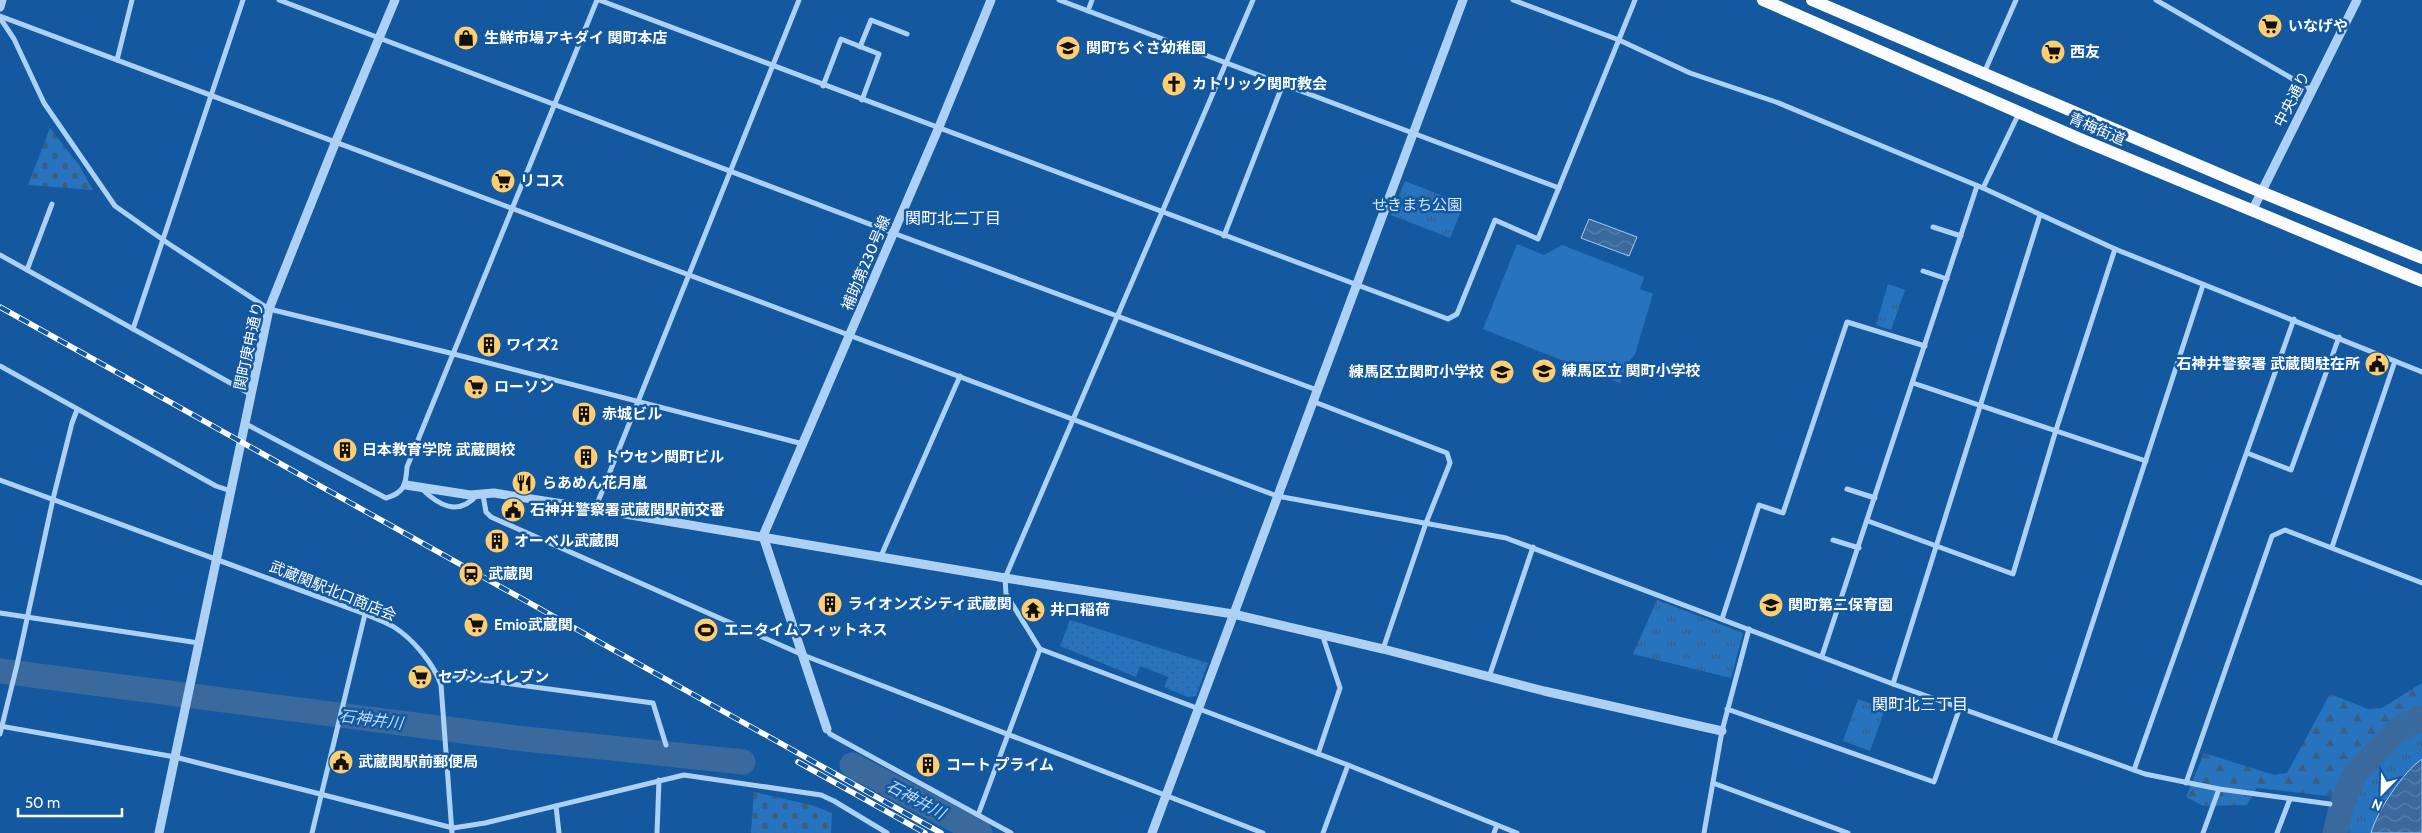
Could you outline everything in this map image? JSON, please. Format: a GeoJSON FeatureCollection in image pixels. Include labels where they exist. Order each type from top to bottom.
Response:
{"type":"FeatureCollection","features":[{"type":"Feature","properties":{"kind":"main road","name":"青梅街道"},"geometry":{"type":"LineString","coordinates":[[1763,0],[2019,113],[2422,281]]}},
{"type":"Feature","properties":{"kind":"main road","name":"青梅街道"},"geometry":{"type":"LineString","coordinates":[[1812,0],[2261,192],[2422,258]]}},
{"type":"Feature","properties":{"kind":"main road"},"geometry":{"type":"LineString","coordinates":[[2208,193],[2217,173]]}},
{"type":"Feature","properties":{"kind":"street"},"geometry":{"type":"LineString","coordinates":[[0,7],[2,0]]}},
{"type":"Feature","properties":{"kind":"street"},"geometry":{"type":"LineString","coordinates":[[117,60],[132,0]]}},
{"type":"Feature","properties":{"kind":"street"},"geometry":{"type":"LineString","coordinates":[[133,329],[243,0]]}},
{"type":"Feature","properties":{"kind":"street"},"geometry":{"type":"LineString","coordinates":[[279,0],[893,233],[1316,390]]}},
{"type":"Feature","properties":{"kind":"street","name":"関町庚申通り"},"geometry":{"type":"LineString","coordinates":[[175,757],[269,309],[395,0]]}},
{"type":"Feature","properties":{"kind":"street"},"geometry":{"type":"LineString","coordinates":[[246,424],[386,498],[397,495],[406,485],[407,467],[598,0],[1448,319],[1457,314],[1495,220],[1538,239],[1635,0]]}},
{"type":"Feature","properties":{"kind":"street"},"geometry":{"type":"LineString","coordinates":[[595,509],[799,0]]}},
{"type":"Feature","properties":{"kind":"street","name":"補助第230号線"},"geometry":{"type":"LineString","coordinates":[[763,536],[939,128],[991,0]]}},
{"type":"Feature","properties":{"kind":"street"},"geometry":{"type":"LineString","coordinates":[[1059,0],[1560,188]]}},
{"type":"Feature","properties":{"kind":"street"},"geometry":{"type":"LineString","coordinates":[[1088,11],[1092,0]]}},
{"type":"Feature","properties":{"kind":"street"},"geometry":{"type":"LineString","coordinates":[[1253,0],[1005,578],[1006,594],[1040,648],[1348,765],[1517,833]]}},
{"type":"Feature","properties":{"kind":"street"},"geometry":{"type":"LineString","coordinates":[[1152,833],[1463,0]]}},
{"type":"Feature","properties":{"kind":"street"},"geometry":{"type":"LineString","coordinates":[[1513,0],[1619,40],[1690,73],[1776,102],[1980,187],[2115,249],[2339,337],[2422,372]]}},
{"type":"Feature","properties":{"kind":"street"},"geometry":{"type":"LineString","coordinates":[[1984,74],[2016,0]]}},
{"type":"Feature","properties":{"kind":"street"},"geometry":{"type":"LineString","coordinates":[[2156,0],[2312,90]]}},
{"type":"Feature","properties":{"kind":"street","name":"中央通り"},"geometry":{"type":"LineString","coordinates":[[2252,211],[2357,0]]}},
{"type":"Feature","properties":{"kind":"street"},"geometry":{"type":"LineString","coordinates":[[0,17],[336,141],[1277,496],[1506,538],[1749,628],[1893,684],[2134,770],[2219,789],[2330,804]]}},
{"type":"Feature","properties":{"kind":"street"},"geometry":{"type":"LineString","coordinates":[[0,17],[14,39],[44,103],[115,206],[163,240],[269,309],[804,444]]}},
{"type":"Feature","properties":{"kind":"street"},"geometry":{"type":"LineString","coordinates":[[860,47],[870,20],[907,34]]}},
{"type":"Feature","properties":{"kind":"street"},"geometry":{"type":"LineString","coordinates":[[823,86],[841,39],[879,54],[862,100]]}},
{"type":"Feature","properties":{"kind":"street"},"geometry":{"type":"LineString","coordinates":[[1224,236],[1283,84]]}},
{"type":"Feature","properties":{"kind":"street"},"geometry":{"type":"LineString","coordinates":[[1822,656],[1961,236],[1980,187],[2019,113]]}},
{"type":"Feature","properties":{"kind":"street"},"geometry":{"type":"LineString","coordinates":[[27,270],[52,204]]}},
{"type":"Feature","properties":{"kind":"street"},"geometry":{"type":"LineString","coordinates":[[1893,684],[2040,215]]}},
{"type":"Feature","properties":{"kind":"street"},"geometry":{"type":"LineString","coordinates":[[1933,227],[1961,236]]}},
{"type":"Feature","properties":{"kind":"street"},"geometry":{"type":"LineString","coordinates":[[1868,521],[2013,574],[2056,430],[2115,249]]}},
{"type":"Feature","properties":{"kind":"street"},"geometry":{"type":"LineString","coordinates":[[0,255],[252,395]]}},
{"type":"Feature","properties":{"kind":"street"},"geometry":{"type":"LineString","coordinates":[[1923,271],[1947,279]]}},
{"type":"Feature","properties":{"kind":"street"},"geometry":{"type":"LineString","coordinates":[[2054,741],[2203,285]]}},
{"type":"Feature","properties":{"kind":"street"},"geometry":{"type":"LineString","coordinates":[[2134,770],[2294,319]]}},
{"type":"Feature","properties":{"kind":"street"},"geometry":{"type":"LineString","coordinates":[[1722,619],[1759,505],[1783,513],[1847,322],[1925,346]]}},
{"type":"Feature","properties":{"kind":"street"},"geometry":{"type":"LineString","coordinates":[[2247,453],[2291,470],[2339,337]]}},
{"type":"Feature","properties":{"kind":"street"},"geometry":{"type":"LineString","coordinates":[[2332,548],[2395,362]]}},
{"type":"Feature","properties":{"kind":"street"},"geometry":{"type":"LineString","coordinates":[[0,366],[216,486],[232,491]]}},
{"type":"Feature","properties":{"kind":"street"},"geometry":{"type":"LineString","coordinates":[[881,556],[960,376]]}},
{"type":"Feature","properties":{"kind":"street"},"geometry":{"type":"LineString","coordinates":[[1913,383],[2146,461]]}},
{"type":"Feature","properties":{"kind":"street"},"geometry":{"type":"LineString","coordinates":[[1312,402],[1447,453],[1450,463],[1426,523],[1383,649]]}},
{"type":"Feature","properties":{"kind":"street"},"geometry":{"type":"LineString","coordinates":[[0,734],[18,665],[53,500],[77,410]]}},
{"type":"Feature","properties":{"kind":"street","name":"武蔵関駅北口商店会"},"geometry":{"type":"LineString","coordinates":[[0,480],[365,614],[394,627],[408,639],[437,674],[441,685],[452,830]]}},
{"type":"Feature","properties":{"kind":"street"},"geometry":{"type":"LineString","coordinates":[[406,485],[480,495],[494,493],[1233,614],[1383,649],[1489,677],[1722,731]]}},
{"type":"Feature","properties":{"kind":"street"},"geometry":{"type":"LineString","coordinates":[[419,487],[433,500],[454,508],[462,508],[480,495]]}},
{"type":"Feature","properties":{"kind":"street"},"geometry":{"type":"LineString","coordinates":[[1847,489],[1875,498]]}},
{"type":"Feature","properties":{"kind":"street"},"geometry":{"type":"LineString","coordinates":[[480,495],[486,512],[491,517],[803,655],[1264,833]]}},
{"type":"Feature","properties":{"kind":"street"},"geometry":{"type":"LineString","coordinates":[[2186,783],[2272,536],[2285,530],[2422,583]]}},
{"type":"Feature","properties":{"kind":"street"},"geometry":{"type":"LineString","coordinates":[[763,536],[830,734],[1011,833]]}},
{"type":"Feature","properties":{"kind":"street"},"geometry":{"type":"LineString","coordinates":[[1833,540],[1858,548]]}},
{"type":"Feature","properties":{"kind":"street"},"geometry":{"type":"LineString","coordinates":[[1489,677],[1533,547]]}},
{"type":"Feature","properties":{"kind":"street"},"geometry":{"type":"LineString","coordinates":[[0,613],[199,643]]}},
{"type":"Feature","properties":{"kind":"street"},"geometry":{"type":"LineString","coordinates":[[312,833],[365,614]]}},
{"type":"Feature","properties":{"kind":"street"},"geometry":{"type":"LineString","coordinates":[[1704,833],[1722,731],[1749,628]]}},
{"type":"Feature","properties":{"kind":"street"},"geometry":{"type":"LineString","coordinates":[[1318,754],[1340,688],[1322,634]]}},
{"type":"Feature","properties":{"kind":"street"},"geometry":{"type":"LineString","coordinates":[[978,815],[1040,648]]}},
{"type":"Feature","properties":{"kind":"street"},"geometry":{"type":"LineString","coordinates":[[437,674],[653,703],[666,745]]}},
{"type":"Feature","properties":{"kind":"street"},"geometry":{"type":"LineString","coordinates":[[1727,709],[1934,782],[1960,707]]}},
{"type":"Feature","properties":{"kind":"street"},"geometry":{"type":"LineString","coordinates":[[1,726],[175,757],[452,830],[684,775],[821,795],[887,833]]}},
{"type":"Feature","properties":{"kind":"street"},"geometry":{"type":"LineString","coordinates":[[159,833],[175,757]]}},
{"type":"Feature","properties":{"kind":"street"},"geometry":{"type":"LineString","coordinates":[[1323,833],[1348,765]]}},
{"type":"Feature","properties":{"kind":"street"},"geometry":{"type":"LineString","coordinates":[[657,833],[659,780]]}},
{"type":"Feature","properties":{"kind":"street"},"geometry":{"type":"LineString","coordinates":[[1713,783],[1848,833]]}},
{"type":"Feature","properties":{"kind":"street"},"geometry":{"type":"LineString","coordinates":[[2203,833],[2219,789]]}},
{"type":"Feature","properties":{"kind":"street"},"geometry":{"type":"LineString","coordinates":[[2277,833],[2290,799]]}},
{"type":"Feature","properties":{"kind":"street"},"geometry":{"type":"LineString","coordinates":[[556,806],[559,833]]}},
{"type":"Feature","properties":{"kind":"street"},"geometry":{"type":"LineString","coordinates":[[1494,833],[1497,825]]}},
{"type":"Feature","properties":{"kind":"green space"},"geometry":{"type":"Polygon","coordinates":[[[50,128],[79,165],[93,190],[28,185],[50,128]]]}},
{"type":"Feature","properties":{"kind":"green space","name":"せきまち公園"},"geometry":{"type":"Polygon","coordinates":[[[1405,181],[1464,204],[1450,238],[1391,215],[1405,181]]]}},
{"type":"Feature","properties":{"kind":"green space"},"geometry":{"type":"Polygon","coordinates":[[[1517,244],[1544,255],[1562,245],[1644,277],[1640,289],[1653,294],[1635,354],[1626,366],[1620,383],[1483,329],[1517,244]]]}},
{"type":"Feature","properties":{"kind":"green space"},"geometry":{"type":"Polygon","coordinates":[[[1888,284],[1905,290],[1891,330],[1876,325],[1888,284]]]}},
{"type":"Feature","properties":{"kind":"green space"},"geometry":{"type":"Polygon","coordinates":[[[1657,600],[1743,633],[1731,678],[1633,654],[1657,600]]]}},
{"type":"Feature","properties":{"kind":"green space"},"geometry":{"type":"Polygon","coordinates":[[[1070,620],[1208,663],[1196,696],[1188,697],[1164,687],[1168,677],[1140,666],[1136,677],[1060,646],[1070,620]]]}},
{"type":"Feature","properties":{"kind":"green space"},"geometry":{"type":"Polygon","coordinates":[[[2422,683],[2422,759],[2371,833],[2341,833],[2344,798],[2257,788],[2247,805],[2203,806],[2186,797],[2204,753],[2274,775],[2287,773],[2330,694],[2368,709],[2382,708],[2422,683]]]}},
{"type":"Feature","properties":{"kind":"green space"},"geometry":{"type":"Polygon","coordinates":[[[1858,699],[1885,709],[1870,751],[1843,741],[1858,699]]]}},
{"type":"Feature","properties":{"kind":"green space"},"geometry":{"type":"Polygon","coordinates":[[[2422,730],[2422,833],[2346,833],[2353,804],[2365,778],[2408,736],[2422,730]]]}},
{"type":"Feature","properties":{"kind":"green space"},"geometry":{"type":"Polygon","coordinates":[[[754,792],[811,805],[832,813],[831,833],[751,833],[754,792]]]}},
{"type":"Feature","properties":{"kind":"water"},"geometry":{"type":"Polygon","coordinates":[[[1589,219],[1637,237],[1629,256],[1581,238],[1589,219]]]}},
{"type":"Feature","properties":{"kind":"water"},"geometry":{"type":"Polygon","coordinates":[[[2422,759],[2422,833],[2371,833],[2385,803],[2399,782],[2422,759]]]}},
{"type":"Feature","properties":{"kind":"waterway","name":"石神井川"},"geometry":{"type":"LineString","coordinates":[[0,671],[516,738],[743,762]]}},
{"type":"Feature","properties":{"kind":"waterway","name":"石神井川"},"geometry":{"type":"LineString","coordinates":[[2335,833],[2343,801],[2357,771],[2400,728],[2422,718]]}},
{"type":"Feature","properties":{"kind":"waterway","name":"石神井川"},"geometry":{"type":"LineString","coordinates":[[852,765],[980,833]]}},
{"type":"Feature","properties":{"kind":"railway"},"geometry":{"type":"LineString","coordinates":[[0,307],[941,833]]}},
{"type":"Feature","properties":{"kind":"railway"},"geometry":{"type":"LineString","coordinates":[[798,762],[925,833]]}},
{"type":"Feature","properties":{"kind":"place","name":"いなげや"},"geometry":{"type":"Point","coordinates":[2270,26]}},
{"type":"Feature","properties":{"kind":"place","name":"生鮮市場アキダイ 関町本店"},"geometry":{"type":"Point","coordinates":[466,38]}},
{"type":"Feature","properties":{"kind":"place","name":"関町ちぐさ幼稚園"},"geometry":{"type":"Point","coordinates":[1068,48]}},
{"type":"Feature","properties":{"kind":"place","name":"西友"},"geometry":{"type":"Point","coordinates":[2053,52]}},
{"type":"Feature","properties":{"kind":"place","name":"カトリック関町教会"},"geometry":{"type":"Point","coordinates":[1174,84]}},
{"type":"Feature","properties":{"kind":"place","name":"リコス"},"geometry":{"type":"Point","coordinates":[503,181]}},
{"type":"Feature","properties":{"kind":"place","name":"ワイズ2"},"geometry":{"type":"Point","coordinates":[489,345]}},
{"type":"Feature","properties":{"kind":"place","name":"石神井警察署 武蔵関駐在所"},"geometry":{"type":"Point","coordinates":[2377,364]}},
{"type":"Feature","properties":{"kind":"place","name":"練馬区立 関町小学校"},"geometry":{"type":"Point","coordinates":[1544,371]}},
{"type":"Feature","properties":{"kind":"place","name":"練馬区立関町小学校"},"geometry":{"type":"Point","coordinates":[1502,372]}},
{"type":"Feature","properties":{"kind":"place","name":"ローソン"},"geometry":{"type":"Point","coordinates":[476,387]}},
{"type":"Feature","properties":{"kind":"place","name":"赤城ビル"},"geometry":{"type":"Point","coordinates":[584,414]}},
{"type":"Feature","properties":{"kind":"place","name":"日本教育学院 武蔵関校"},"geometry":{"type":"Point","coordinates":[345,450]}},
{"type":"Feature","properties":{"kind":"place","name":"トウセン関町ビル"},"geometry":{"type":"Point","coordinates":[586,457]}},
{"type":"Feature","properties":{"kind":"place","name":"らあめん花月嵐"},"geometry":{"type":"Point","coordinates":[524,483]}},
{"type":"Feature","properties":{"kind":"place","name":"石神井警察署武蔵関駅前交番"},"geometry":{"type":"Point","coordinates":[513,510]}},
{"type":"Feature","properties":{"kind":"place","name":"オーベル武蔵関"},"geometry":{"type":"Point","coordinates":[497,541]}},
{"type":"Feature","properties":{"kind":"place","name":"武蔵関"},"geometry":{"type":"Point","coordinates":[471,574]}},
{"type":"Feature","properties":{"kind":"place","name":"ライオンズシティ武蔵関"},"geometry":{"type":"Point","coordinates":[830,604]}},
{"type":"Feature","properties":{"kind":"place","name":"関町第二保育園"},"geometry":{"type":"Point","coordinates":[1771,605]}},
{"type":"Feature","properties":{"kind":"place","name":"井口稲荷"},"geometry":{"type":"Point","coordinates":[1033,610]}},
{"type":"Feature","properties":{"kind":"place","name":"Emio武蔵関"},"geometry":{"type":"Point","coordinates":[476,625]}},
{"type":"Feature","properties":{"kind":"place","name":"エニタイムフィットネス"},"geometry":{"type":"Point","coordinates":[706,630]}},
{"type":"Feature","properties":{"kind":"place","name":"セブン-イレブン"},"geometry":{"type":"Point","coordinates":[420,677]}},
{"type":"Feature","properties":{"kind":"place","name":"武蔵関駅前郵便局"},"geometry":{"type":"Point","coordinates":[341,762]}},
{"type":"Feature","properties":{"kind":"place","name":"コート プライム"},"geometry":{"type":"Point","coordinates":[928,765]}},
{"type":"Feature","properties":{"kind":"district","name":"関町北二丁目"},"geometry":{"type":"Point","coordinates":[953,218]}},
{"type":"Feature","properties":{"kind":"district","name":"関町北三丁目"},"geometry":{"type":"Point","coordinates":[1920,704]}}]}
